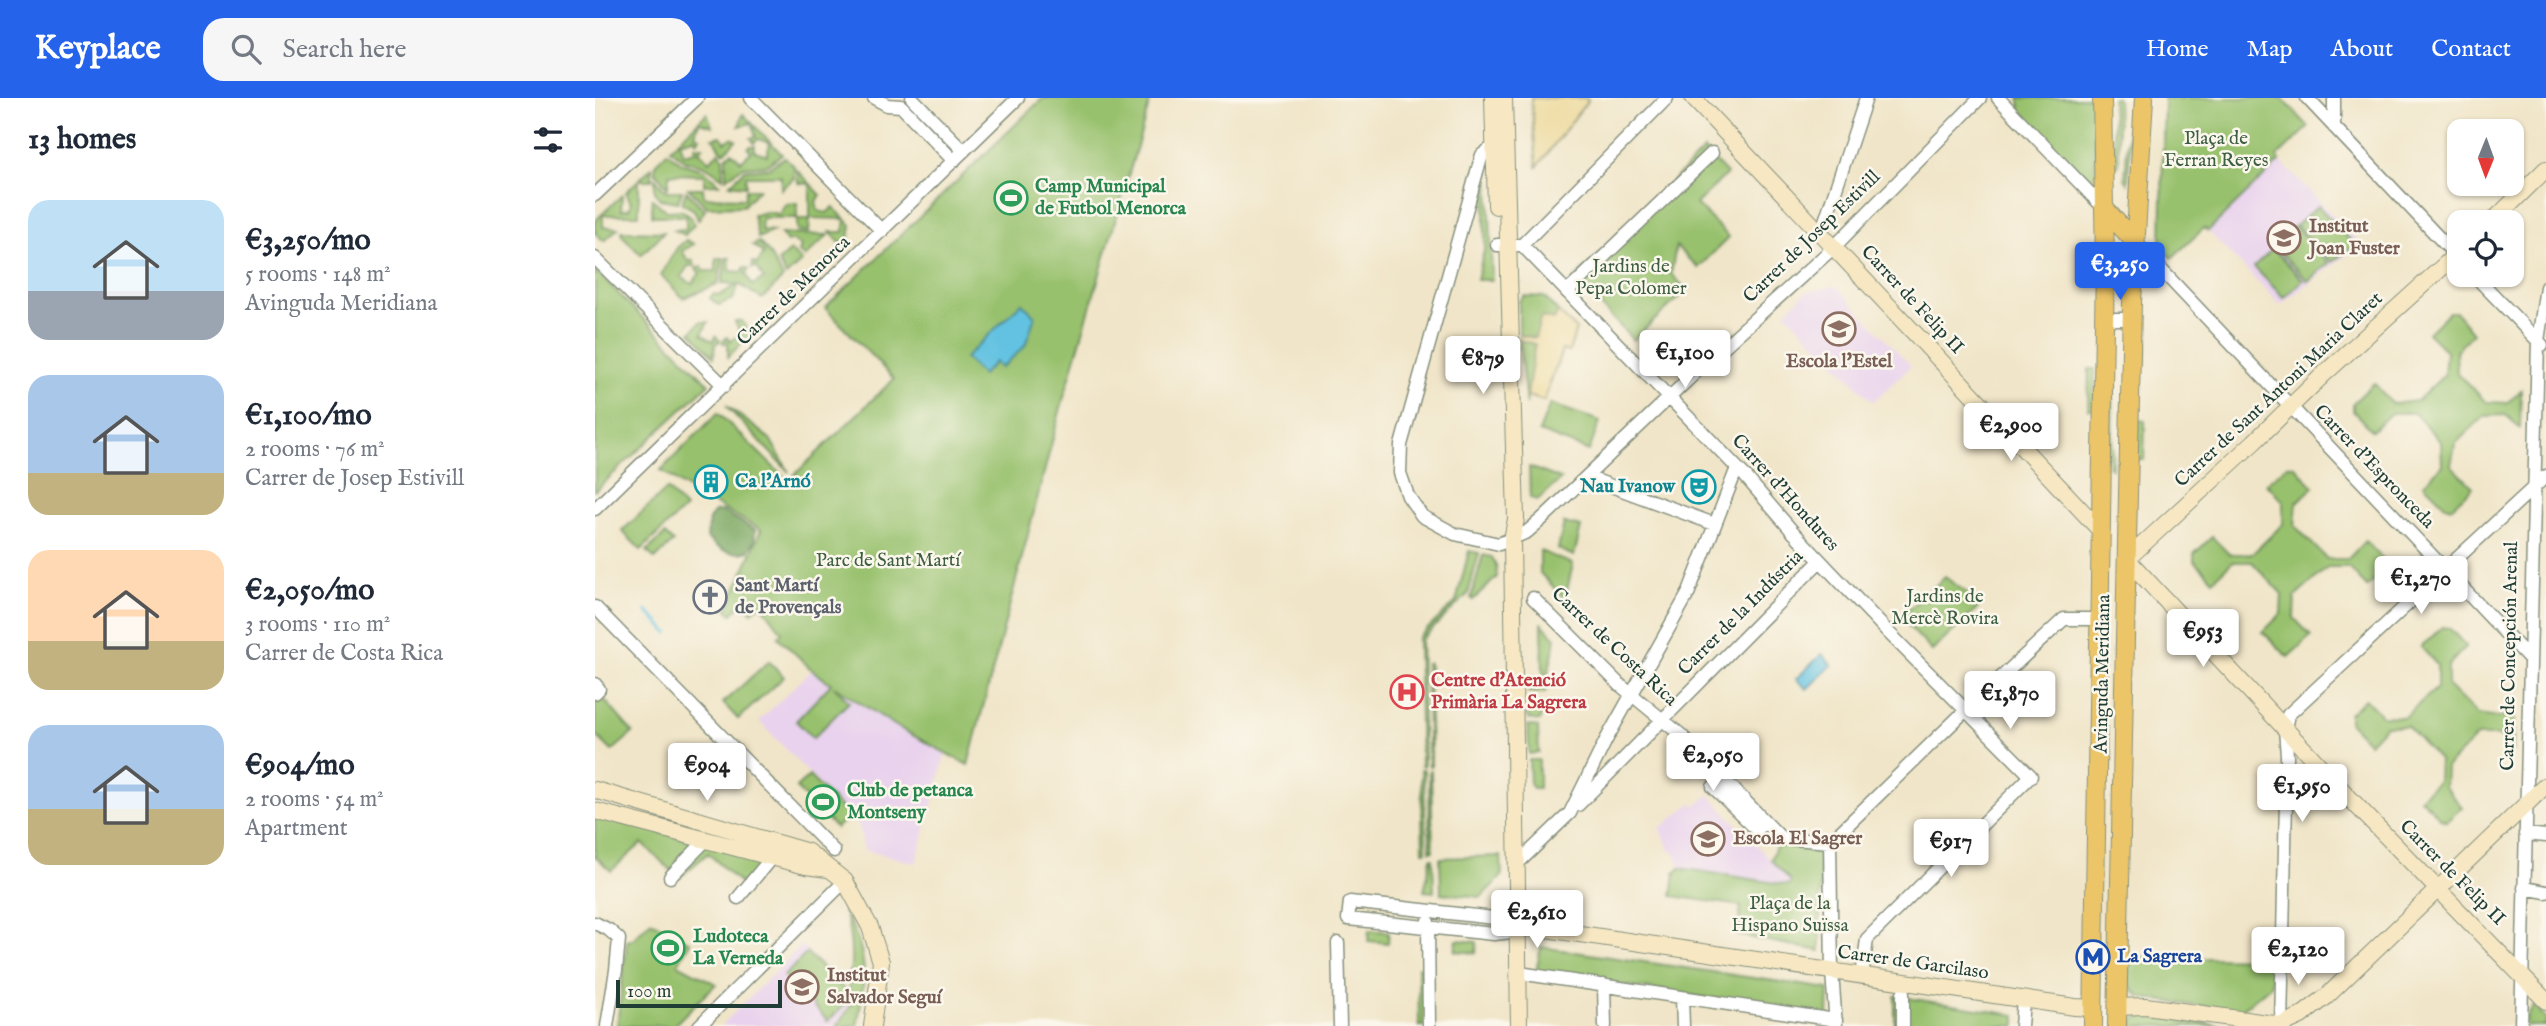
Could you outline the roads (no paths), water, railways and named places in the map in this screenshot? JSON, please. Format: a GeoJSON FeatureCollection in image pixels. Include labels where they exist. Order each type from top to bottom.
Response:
{"type":"FeatureCollection","features":[{"type":"Feature","properties":{"kind":"main road","name":"Avinguda Meridiana"},"geometry":{"type":"LineString","coordinates":[[2093,1026],[2104,323],[2102,98]]}},
{"type":"Feature","properties":{"kind":"main road","name":"Avinguda Meridiana"},"geometry":{"type":"LineString","coordinates":[[2117,1026],[2131,323],[2144,98]]}},
{"type":"Feature","properties":{"kind":"main road"},"geometry":{"type":"LineString","coordinates":[[2104,208],[2135,242]]}},
{"type":"Feature","properties":{"kind":"main road"},"geometry":{"type":"LineString","coordinates":[[2100,530],[2127,559]]}},
{"type":"Feature","properties":{"kind":"main road"},"geometry":{"type":"LineString","coordinates":[[2094,1008],[2117,1007]]}},
{"type":"Feature","properties":{"kind":"street"},"geometry":{"type":"LineString","coordinates":[[595,195],[697,98]]}},
{"type":"Feature","properties":{"kind":"street"},"geometry":{"type":"LineString","coordinates":[[751,98],[882,232]]}},
{"type":"Feature","properties":{"kind":"street"},"geometry":{"type":"LineString","coordinates":[[874,98],[887,106],[901,106],[954,161]]}},
{"type":"Feature","properties":{"kind":"street"},"geometry":{"type":"LineString","coordinates":[[912,98],[964,151]]}},
{"type":"Feature","properties":{"kind":"street","name":"Carrer de Menorca"},"geometry":{"type":"LineString","coordinates":[[595,509],[1018,98]]}},
{"type":"Feature","properties":{"kind":"street"},"geometry":{"type":"LineString","coordinates":[[1493,98],[1494,146],[1509,245]]}},
{"type":"Feature","properties":{"kind":"street"},"geometry":{"type":"LineString","coordinates":[[1504,98],[1516,519],[1512,540],[1520,1026]]}},
{"type":"Feature","properties":{"kind":"street"},"geometry":{"type":"LineString","coordinates":[[1509,245],[1667,98]]}},
{"type":"Feature","properties":{"kind":"street","name":"Carrer de Felip II"},"geometry":{"type":"LineString","coordinates":[[1693,98],[2100,530]]}},
{"type":"Feature","properties":{"kind":"street"},"geometry":{"type":"LineString","coordinates":[[1821,233],[1866,98]]}},
{"type":"Feature","properties":{"kind":"street","name":"Carrer de Josep Estivill"},"geometry":{"type":"LineString","coordinates":[[1512,540],[1527,532],[1834,247],[1980,98]]}},
{"type":"Feature","properties":{"kind":"street"},"geometry":{"type":"LineString","coordinates":[[1998,98],[2104,208]]}},
{"type":"Feature","properties":{"kind":"street"},"geometry":{"type":"LineString","coordinates":[[2307,98],[2447,245]]}},
{"type":"Feature","properties":{"kind":"street"},"geometry":{"type":"LineString","coordinates":[[2334,98],[2334,127]]}},
{"type":"Feature","properties":{"kind":"street"},"geometry":{"type":"LineString","coordinates":[[1494,146],[1482,155],[1478,168],[1401,446],[1400,472],[1408,496],[1422,516],[1455,534],[1499,544],[1512,540]]}},
{"type":"Feature","properties":{"kind":"street"},"geometry":{"type":"LineString","coordinates":[[1567,292],[1712,153]]}},
{"type":"Feature","properties":{"kind":"street"},"geometry":{"type":"LineString","coordinates":[[2504,210],[2546,169]]}},
{"type":"Feature","properties":{"kind":"street","name":"Carrer d'Espronceda"},"geometry":{"type":"LineString","coordinates":[[2135,242],[2528,657]]}},
{"type":"Feature","properties":{"kind":"street","name":"Carrer d'Hondures"},"geometry":{"type":"LineString","coordinates":[[1509,245],[1567,292],[1737,468],[1820,561],[1928,674],[2031,776],[1867,940],[1862,977]]}},
{"type":"Feature","properties":{"kind":"street"},"geometry":{"type":"LineString","coordinates":[[595,258],[724,386]]}},
{"type":"Feature","properties":{"kind":"street","name":"Carrer de Sant Antoni Maria Claret"},"geometry":{"type":"LineString","coordinates":[[2127,559],[2447,264]]}},
{"type":"Feature","properties":{"kind":"street"},"geometry":{"type":"LineString","coordinates":[[2486,287],[2542,345]]}},
{"type":"Feature","properties":{"kind":"street","name":"Carrer de Concepción Arenal"},"geometry":{"type":"LineString","coordinates":[[2521,1026],[2528,657],[2534,490],[2546,287]]}},
{"type":"Feature","properties":{"kind":"street"},"geometry":{"type":"LineString","coordinates":[[2104,323],[2110,319],[2127,319],[2131,323]]}},
{"type":"Feature","properties":{"kind":"street"},"geometry":{"type":"LineString","coordinates":[[1570,813],[1606,740],[1688,594],[1737,468]]}},
{"type":"Feature","properties":{"kind":"street"},"geometry":{"type":"LineString","coordinates":[[2283,1026],[2287,756],[2285,728],[2288,715],[2534,490],[2546,476]]}},
{"type":"Feature","properties":{"kind":"street"},"geometry":{"type":"LineString","coordinates":[[1587,477],[1714,524]]}},
{"type":"Feature","properties":{"kind":"street","name":"Carrer de Felip II"},"geometry":{"type":"LineString","coordinates":[[2127,559],[2546,1002]]}},
{"type":"Feature","properties":{"kind":"street","name":"Carrer de la Indústria"},"geometry":{"type":"LineString","coordinates":[[1518,863],[1820,561]]}},
{"type":"Feature","properties":{"kind":"street","name":"Carrer de Costa Rica"},"geometry":{"type":"LineString","coordinates":[[1534,598],[1632,695],[1681,735],[1781,838],[1830,842]]}},
{"type":"Feature","properties":{"kind":"street"},"geometry":{"type":"LineString","coordinates":[[595,607],[834,851]]}},
{"type":"Feature","properties":{"kind":"street"},"geometry":{"type":"LineString","coordinates":[[1519,972],[1836,1023],[1832,972],[1830,842],[2064,619],[2100,619]]}},
{"type":"Feature","properties":{"kind":"street"},"geometry":{"type":"LineString","coordinates":[[595,684],[599,689],[595,693]]}},
{"type":"Feature","properties":{"kind":"street"},"geometry":{"type":"LineString","coordinates":[[2117,1007],[2145,1006],[2283,1026],[2301,1017],[2419,910],[2437,889],[2546,785]]}},
{"type":"Feature","properties":{"kind":"street"},"geometry":{"type":"LineString","coordinates":[[595,790],[808,852],[845,881],[870,927],[880,954],[881,978],[872,1026]]}},
{"type":"Feature","properties":{"kind":"street"},"geometry":{"type":"LineString","coordinates":[[595,811],[806,866],[830,869]]}},
{"type":"Feature","properties":{"kind":"street"},"geometry":{"type":"LineString","coordinates":[[2525,834],[2546,836]]}},
{"type":"Feature","properties":{"kind":"street"},"geometry":{"type":"LineString","coordinates":[[670,877],[707,839]]}},
{"type":"Feature","properties":{"kind":"street"},"geometry":{"type":"LineString","coordinates":[[738,898],[772,857]]}},
{"type":"Feature","properties":{"kind":"street"},"geometry":{"type":"LineString","coordinates":[[699,1026],[845,881]]}},
{"type":"Feature","properties":{"kind":"street"},"geometry":{"type":"LineString","coordinates":[[2524,888],[2546,892]]}},
{"type":"Feature","properties":{"kind":"street","name":"Carrer de Garcilaso"},"geometry":{"type":"LineString","coordinates":[[1520,927],[1501,935],[1348,919],[1350,902],[1503,919],[1513,921],[1520,927],[2094,1008]]}},
{"type":"Feature","properties":{"kind":"street"},"geometry":{"type":"LineString","coordinates":[[1428,912],[1429,1026]]}},
{"type":"Feature","properties":{"kind":"street"},"geometry":{"type":"LineString","coordinates":[[595,923],[619,939],[617,970],[607,1026]]}},
{"type":"Feature","properties":{"kind":"street"},"geometry":{"type":"LineString","coordinates":[[1338,943],[1340,1026]]}},
{"type":"Feature","properties":{"kind":"street"},"geometry":{"type":"LineString","coordinates":[[1604,985],[1605,1026]]}},
{"type":"Feature","properties":{"kind":"street"},"geometry":{"type":"LineString","coordinates":[[1903,993],[1903,1026]]}},
{"type":"Feature","properties":{"kind":"street"},"geometry":{"type":"LineString","coordinates":[[1682,997],[1683,1026]]}},
{"type":"Feature","properties":{"kind":"street"},"geometry":{"type":"LineString","coordinates":[[2021,1026],[2023,1000]]}},
{"type":"Feature","properties":{"kind":"water"},"geometry":{"type":"Polygon","coordinates":[[[1022,303],[1035,316],[1025,346],[1001,368],[995,362],[982,375],[965,358],[1022,303]]]}},
{"type":"Feature","properties":{"kind":"water"},"geometry":{"type":"Polygon","coordinates":[[[1822,654],[1832,665],[1807,689],[1796,679],[1822,654]]]}},
{"type":"Feature","properties":{"kind":"waterway"},"geometry":{"type":"LineString","coordinates":[[647,611],[668,633]]}},
{"type":"Feature","properties":{"kind":"place","name":"Camp Municipal de Futbol Menorca"},"geometry":{"type":"Point","coordinates":[1011,198]}},
{"type":"Feature","properties":{"kind":"place","name":"Institut Joan Fuster"},"geometry":{"type":"Point","coordinates":[2284,238]}},
{"type":"Feature","properties":{"kind":"place","name":"Escola l'Estel"},"geometry":{"type":"Point","coordinates":[1839,329]}},
{"type":"Feature","properties":{"kind":"place","name":"Ca l'Arnó"},"geometry":{"type":"Point","coordinates":[711,482]}},
{"type":"Feature","properties":{"kind":"place","name":"Nau Ivanow"},"geometry":{"type":"Point","coordinates":[1699,487]}},
{"type":"Feature","properties":{"kind":"place","name":"Sant Martí de Provençals"},"geometry":{"type":"Point","coordinates":[710,597]}},
{"type":"Feature","properties":{"kind":"place","name":"Centre d'Atenció Primària La Sagrera"},"geometry":{"type":"Point","coordinates":[1407,692]}},
{"type":"Feature","properties":{"kind":"place","name":"Club de petanca Montseny"},"geometry":{"type":"Point","coordinates":[823,802]}},
{"type":"Feature","properties":{"kind":"place","name":"Escola El Sagrer"},"geometry":{"type":"Point","coordinates":[1708,839]}},
{"type":"Feature","properties":{"kind":"place","name":"Ludoteca La Verneda"},"geometry":{"type":"Point","coordinates":[668,948]}},
{"type":"Feature","properties":{"kind":"place","name":"La Sagrera"},"geometry":{"type":"Point","coordinates":[2093,957]}},
{"type":"Feature","properties":{"kind":"place","name":"Institut Salvador Seguí"},"geometry":{"type":"Point","coordinates":[802,987]}},
{"type":"Feature","properties":{"kind":"park label","name":"Plaça de Ferran Reyes"},"geometry":{"type":"Point","coordinates":[2216,150]}},
{"type":"Feature","properties":{"kind":"park label","name":"Jardins de Pepa Colomer"},"geometry":{"type":"Point","coordinates":[1631,278]}},
{"type":"Feature","properties":{"kind":"park label","name":"Parc de Sant Martí"},"geometry":{"type":"Point","coordinates":[888,561]}},
{"type":"Feature","properties":{"kind":"park label","name":"Jardins de Mercè Rovira"},"geometry":{"type":"Point","coordinates":[1945,608]}},
{"type":"Feature","properties":{"kind":"park label","name":"Plaça de la Hispano Suïssa"},"geometry":{"type":"Point","coordinates":[1790,915]}}]}
